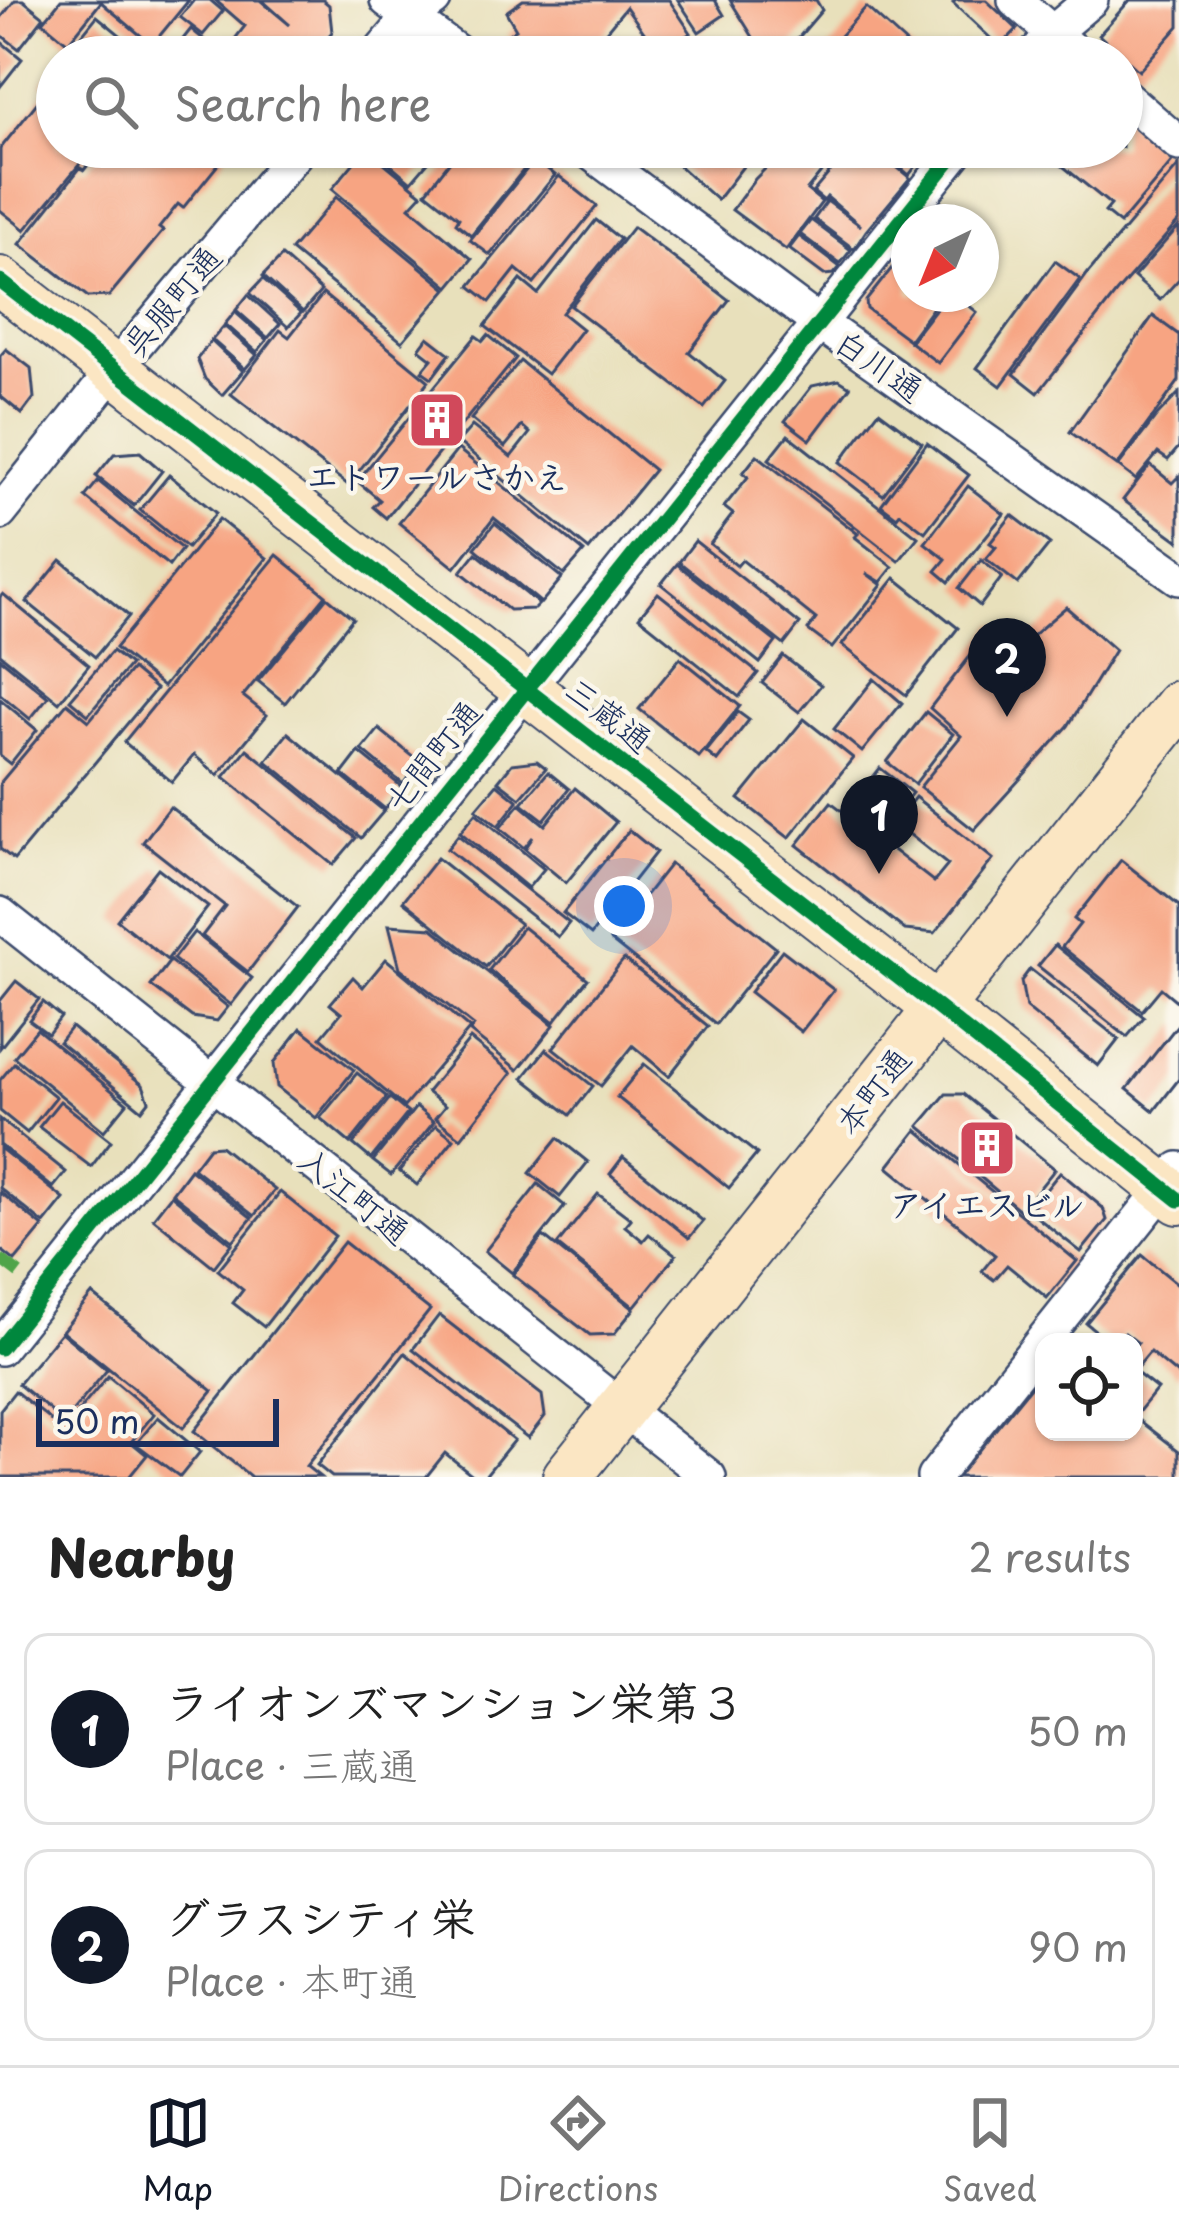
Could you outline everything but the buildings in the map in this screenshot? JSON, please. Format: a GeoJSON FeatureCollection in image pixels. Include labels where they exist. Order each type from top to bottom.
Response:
{"type":"FeatureCollection","features":[{"type":"Feature","properties":{"kind":"street"},"geometry":{"type":"LineString","coordinates":[[1015,0],[1037,36]]}},
{"type":"Feature","properties":{"kind":"street"},"geometry":{"type":"LineString","coordinates":[[1053,36],[1091,0]]}},
{"type":"Feature","properties":{"kind":"street"},"geometry":{"type":"LineString","coordinates":[[390,36],[410,6],[442,36]]}},
{"type":"Feature","properties":{"kind":"street"},"geometry":{"type":"LineString","coordinates":[[1143,112],[1179,144]]}},
{"type":"Feature","properties":{"kind":"street","name":"呉服町通"},"geometry":{"type":"LineString","coordinates":[[0,513],[284,168]]}},
{"type":"Feature","properties":{"kind":"street","name":"白川通"},"geometry":{"type":"LineString","coordinates":[[612,168],[819,323],[1179,578]]}},
{"type":"Feature","properties":{"kind":"street","name":"七間町通"},"geometry":{"type":"LineString","coordinates":[[0,1348],[944,168]]}},
{"type":"Feature","properties":{"kind":"street","name":"三蔵通"},"geometry":{"type":"LineString","coordinates":[[0,281],[938,1009],[1174,1186]]}},
{"type":"Feature","properties":{"kind":"street","name":"本町通"},"geometry":{"type":"LineString","coordinates":[[567,1477],[1179,705]]}},
{"type":"Feature","properties":{"kind":"street","name":"入江町通"},"geometry":{"type":"LineString","coordinates":[[0,914],[709,1477]]}},
{"type":"Feature","properties":{"kind":"street"},"geometry":{"type":"LineString","coordinates":[[934,1477],[1174,1186]]}},
{"type":"Feature","properties":{"kind":"marked path"},"geometry":{"type":"LineString","coordinates":[[0,1259],[25,1278]]}},
{"type":"Feature","properties":{"kind":"cycle path"},"geometry":{"type":"LineString","coordinates":[[0,1348],[943,168]]}},
{"type":"Feature","properties":{"kind":"cycle path"},"geometry":{"type":"LineString","coordinates":[[0,281],[1179,1200]]}},
{"type":"Feature","properties":{"kind":"place","name":"エトワールさかえ"},"geometry":{"type":"Point","coordinates":[437,420]}},
{"type":"Feature","properties":{"kind":"place","name":"グラスシティ栄"},"geometry":{"type":"Point","coordinates":[1007,717]}},
{"type":"Feature","properties":{"kind":"place","name":"ライオンズマンション栄第３"},"geometry":{"type":"Point","coordinates":[879,874]}},
{"type":"Feature","properties":{"kind":"place","name":"アイエスビル"},"geometry":{"type":"Point","coordinates":[987,1148]}}]}
